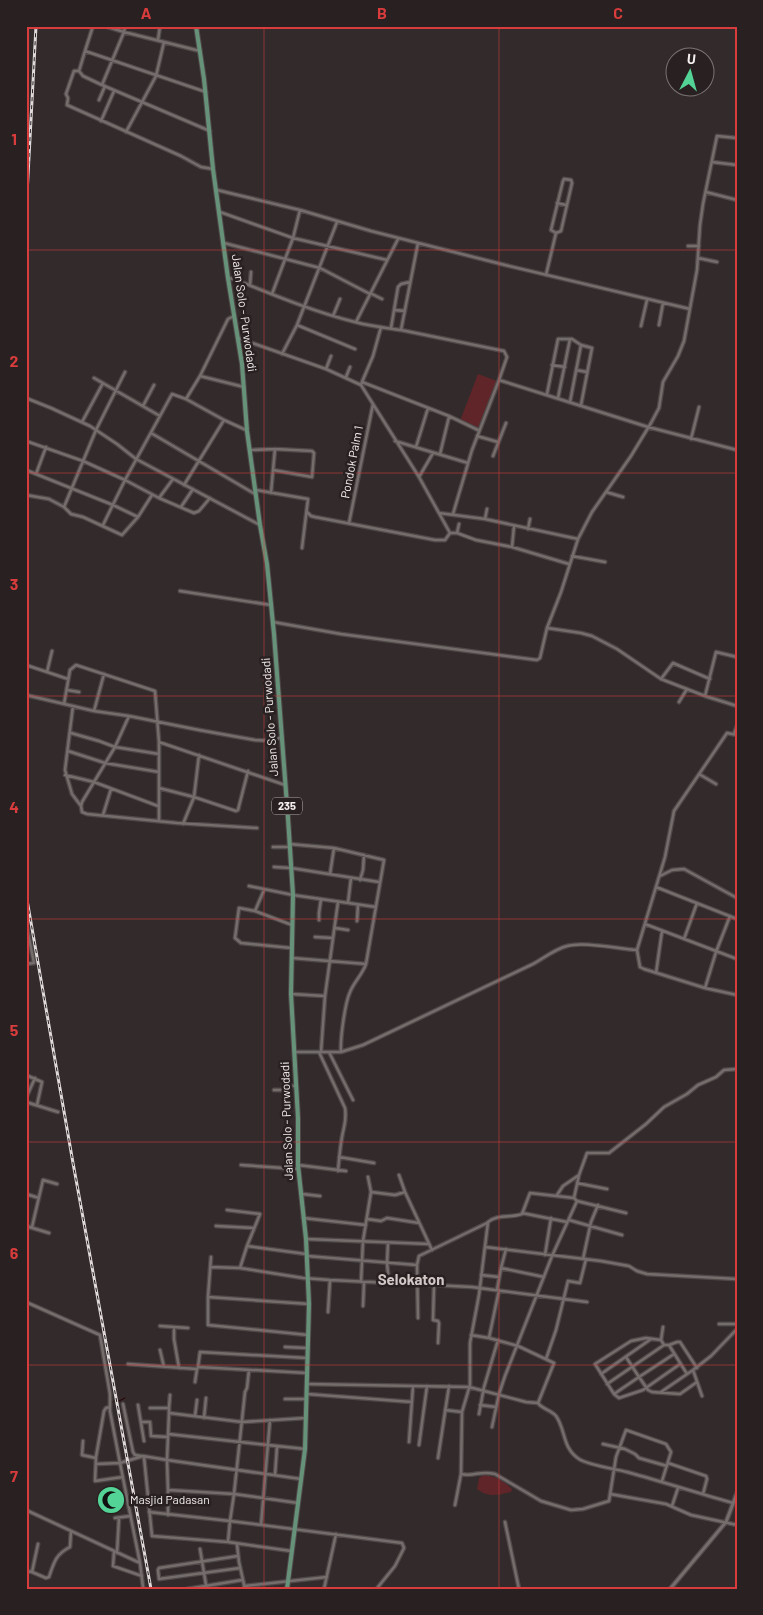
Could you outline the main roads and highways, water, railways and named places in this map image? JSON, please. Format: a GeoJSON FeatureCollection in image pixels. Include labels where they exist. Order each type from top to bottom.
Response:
{"type":"FeatureCollection","features":[{"type":"Feature","properties":{"kind":"main road","name":"Jalan Solo - Purwodadi"},"geometry":{"type":"LineString","coordinates":[[196,26],[206,92],[213,170],[244,387],[248,431],[274,622],[291,868],[293,925],[292,994],[298,1167],[306,1239],[308,1334],[305,1449],[287,1589]]}},
{"type":"Feature","properties":{"kind":"waterway"},"geometry":{"type":"LineString","coordinates":[[119,1401],[125,1398]]}},
{"type":"Feature","properties":{"kind":"railway"},"geometry":{"type":"LineString","coordinates":[[26,213],[36,26]]}},
{"type":"Feature","properties":{"kind":"railway"},"geometry":{"type":"LineString","coordinates":[[26,894],[151,1589]]}},
{"type":"Feature","properties":{"kind":"place","name":"Masjid Padasan"},"geometry":{"type":"Point","coordinates":[111,1500]}},
{"type":"Feature","properties":{"kind":"district","name":"Selokaton"},"geometry":{"type":"Point","coordinates":[411,1280]}}]}
